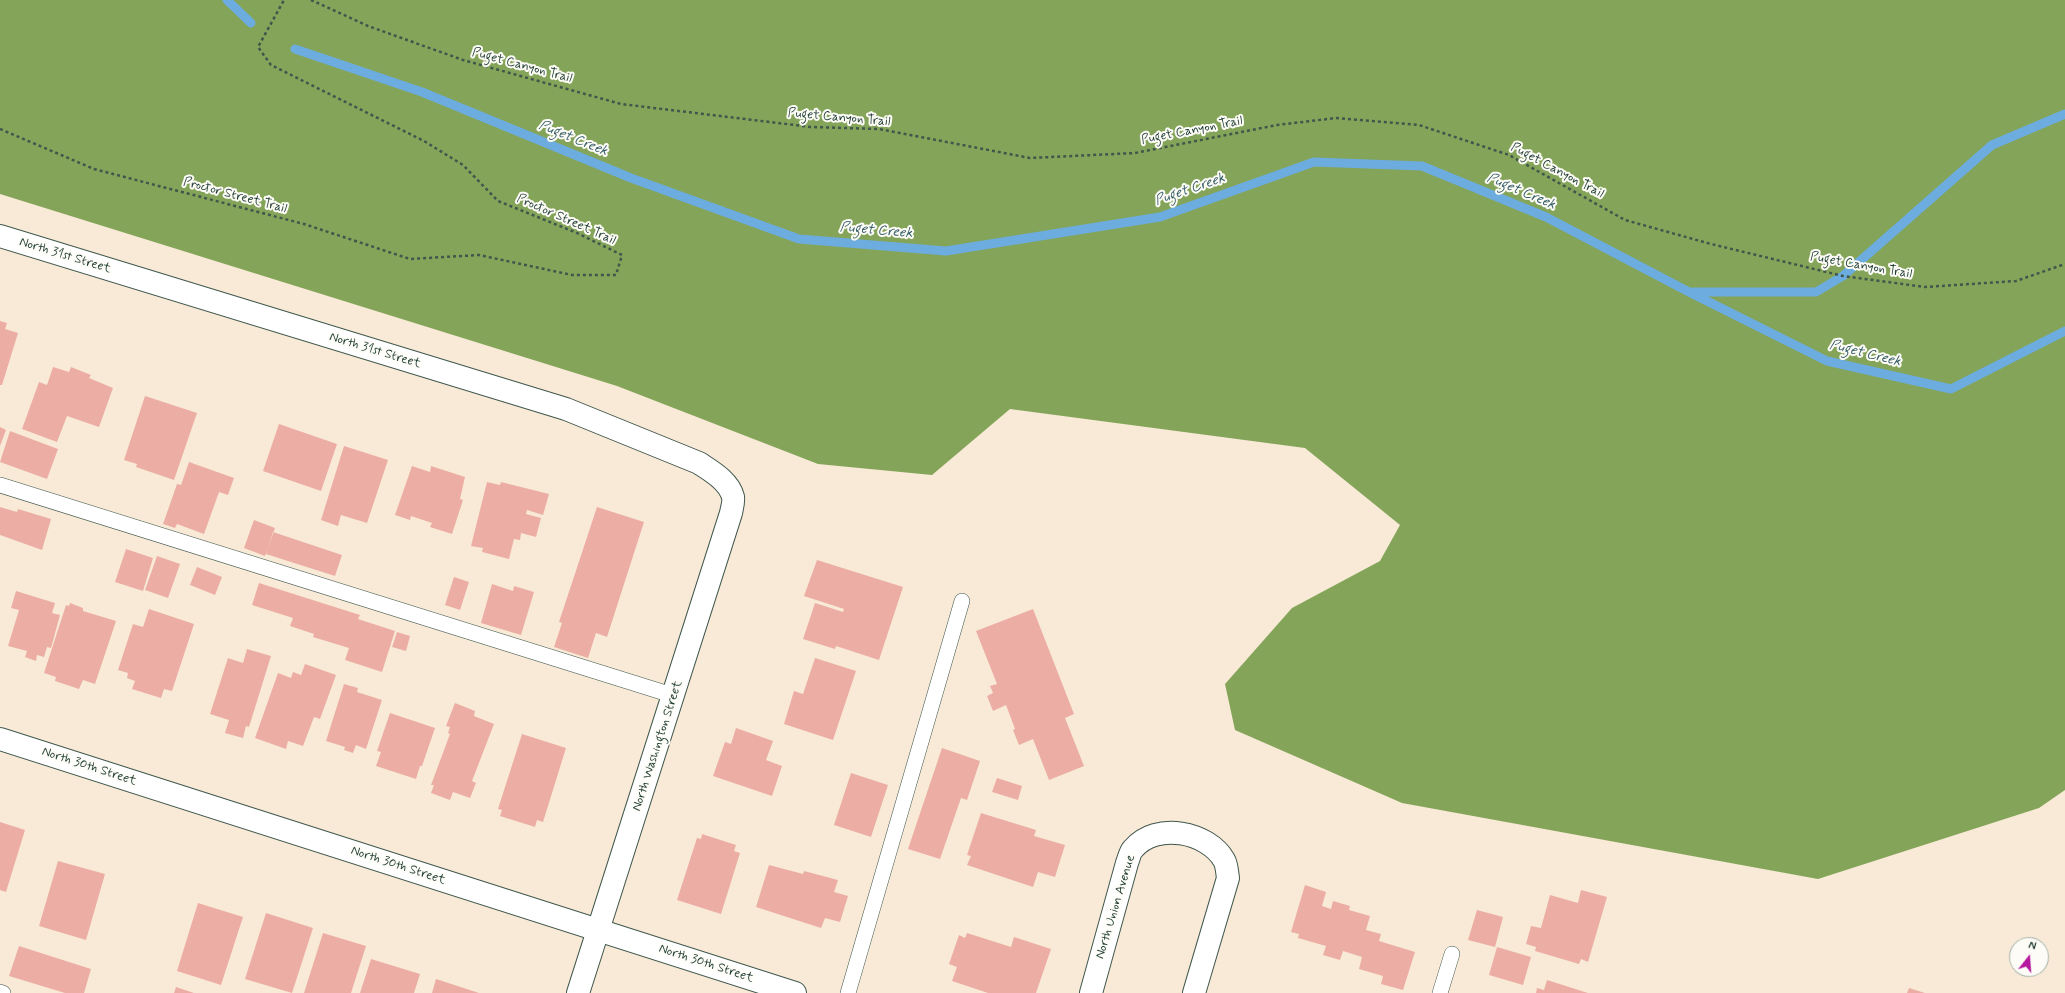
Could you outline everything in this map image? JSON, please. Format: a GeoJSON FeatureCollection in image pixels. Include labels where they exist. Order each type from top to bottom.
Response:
{"type":"FeatureCollection","features":[{"type":"Feature","properties":{"kind":"street","name":"North 31st Street"},"geometry":{"type":"LineString","coordinates":[[0,236],[566,410],[699,463],[718,476],[733,497]]}},
{"type":"Feature","properties":{"kind":"street","name":"North Washington Street"},"geometry":{"type":"LineString","coordinates":[[578,993],[674,696],[731,513],[733,497]]}},
{"type":"Feature","properties":{"kind":"street","name":"North 30th Street"},"geometry":{"type":"LineString","coordinates":[[0,739],[795,993]]}},
{"type":"Feature","properties":{"kind":"street","name":"North Union Avenue"},"geometry":{"type":"LineString","coordinates":[[1091,993],[1127,862],[1133,849],[1146,839],[1161,833],[1179,833],[1198,838],[1215,847],[1226,861],[1228,878],[1194,993]]}},
{"type":"Feature","properties":{"kind":"lane"},"geometry":{"type":"LineString","coordinates":[[0,485],[674,696]]}},
{"type":"Feature","properties":{"kind":"lane"},"geometry":{"type":"LineString","coordinates":[[848,993],[962,601]]}},
{"type":"Feature","properties":{"kind":"lane"},"geometry":{"type":"LineString","coordinates":[[1440,993],[1452,954]]}},
{"type":"Feature","properties":{"kind":"path","name":"Proctor Street Trail"},"geometry":{"type":"LineString","coordinates":[[0,129],[94,169],[304,224],[410,259],[479,255],[572,275],[616,275],[622,256],[577,233],[498,201],[463,165],[424,141],[271,65],[258,47],[284,0]]}},
{"type":"Feature","properties":{"kind":"path","name":"Puget Canyon Trail"},"geometry":{"type":"LineString","coordinates":[[311,0],[368,26],[463,60],[621,104],[811,127],[879,129],[1030,158],[1135,152],[1278,125],[1336,118],[1419,126],[1509,155],[1626,220],[1711,244],[1842,276],[1925,287],[2016,281],[2065,264]]}},
{"type":"Feature","properties":{"kind":"green space"},"geometry":{"type":"Polygon","coordinates":[[[0,0],[2065,0],[2065,790],[2039,808],[1818,879],[1402,803],[1235,730],[1225,684],[1292,608],[1380,561],[1400,525],[1305,448],[1010,409],[932,475],[818,464],[617,386],[0,194],[0,0]]]}},
{"type":"Feature","properties":{"kind":"building"},"geometry":{"type":"Polygon","coordinates":[[[0,321],[7,323],[5,329],[18,333],[2,385],[0,385],[0,321]]]}},
{"type":"Feature","properties":{"kind":"building"},"geometry":{"type":"Polygon","coordinates":[[[53,367],[69,372],[71,367],[91,375],[89,378],[113,388],[99,427],[67,416],[57,442],[22,429],[39,382],[47,385],[53,367]]]}},
{"type":"Feature","properties":{"kind":"building"},"geometry":{"type":"Polygon","coordinates":[[[145,396],[197,413],[174,480],[136,467],[137,464],[124,460],[145,396]]]}},
{"type":"Feature","properties":{"kind":"building"},"geometry":{"type":"Polygon","coordinates":[[[279,424],[337,444],[321,491],[263,471],[279,424]]]}},
{"type":"Feature","properties":{"kind":"building"},"geometry":{"type":"Polygon","coordinates":[[[0,427],[6,430],[0,446],[0,427]]]}},
{"type":"Feature","properties":{"kind":"building"},"geometry":{"type":"Polygon","coordinates":[[[10,431],[58,449],[47,479],[0,462],[10,431]]]}},
{"type":"Feature","properties":{"kind":"building"},"geometry":{"type":"Polygon","coordinates":[[[344,446],[388,460],[367,523],[341,515],[338,526],[321,520],[344,446]]]}},
{"type":"Feature","properties":{"kind":"building"},"geometry":{"type":"Polygon","coordinates":[[[189,462],[234,478],[228,495],[219,492],[204,534],[177,524],[175,528],[163,524],[177,484],[181,485],[189,462]]]}},
{"type":"Feature","properties":{"kind":"building"},"geometry":{"type":"Polygon","coordinates":[[[412,466],[430,472],[431,466],[465,477],[460,499],[463,500],[452,534],[430,527],[432,523],[411,516],[410,520],[395,515],[412,466]]]}},
{"type":"Feature","properties":{"kind":"building"},"geometry":{"type":"Polygon","coordinates":[[[487,482],[500,485],[501,482],[549,494],[543,515],[527,510],[526,514],[541,518],[536,537],[521,533],[520,540],[514,539],[509,559],[482,552],[483,548],[471,546],[487,482]]]}},
{"type":"Feature","properties":{"kind":"building"},"geometry":{"type":"Polygon","coordinates":[[[0,507],[17,512],[18,509],[51,519],[42,550],[0,535],[0,507]]]}},
{"type":"Feature","properties":{"kind":"building"},"geometry":{"type":"Polygon","coordinates":[[[597,507],[644,522],[607,637],[596,633],[588,658],[554,647],[562,623],[559,622],[597,507]]]}},
{"type":"Feature","properties":{"kind":"building"},"geometry":{"type":"Polygon","coordinates":[[[254,520],[275,528],[265,556],[244,548],[254,520]]]}},
{"type":"Feature","properties":{"kind":"building"},"geometry":{"type":"Polygon","coordinates":[[[273,532],[342,555],[335,576],[266,554],[273,532]]]}},
{"type":"Feature","properties":{"kind":"building"},"geometry":{"type":"Polygon","coordinates":[[[126,549],[153,558],[143,591],[115,582],[126,549]]]}},
{"type":"Feature","properties":{"kind":"building"},"geometry":{"type":"Polygon","coordinates":[[[157,556],[180,564],[168,598],[145,590],[157,556]]]}},
{"type":"Feature","properties":{"kind":"building"},"geometry":{"type":"Polygon","coordinates":[[[817,560],[903,587],[879,660],[836,646],[835,649],[803,639],[815,603],[843,612],[844,609],[804,596],[817,560]]]}},
{"type":"Feature","properties":{"kind":"building"},"geometry":{"type":"Polygon","coordinates":[[[197,567],[222,577],[215,595],[190,585],[197,567]]]}},
{"type":"Feature","properties":{"kind":"building"},"geometry":{"type":"Polygon","coordinates":[[[454,577],[469,582],[460,610],[445,605],[454,577]]]}},
{"type":"Feature","properties":{"kind":"building"},"geometry":{"type":"Polygon","coordinates":[[[259,583],[360,615],[358,619],[395,631],[382,672],[345,660],[349,648],[313,637],[314,634],[290,626],[293,618],[252,605],[259,583]]]}},
{"type":"Feature","properties":{"kind":"building"},"geometry":{"type":"Polygon","coordinates":[[[492,584],[513,591],[514,586],[534,592],[521,635],[481,623],[492,584]]]}},
{"type":"Feature","properties":{"kind":"building"},"geometry":{"type":"Polygon","coordinates":[[[16,591],[55,603],[52,613],[60,615],[51,648],[47,647],[44,657],[37,655],[36,661],[25,657],[27,651],[8,646],[19,610],[11,608],[16,591]]]}},
{"type":"Feature","properties":{"kind":"building"},"geometry":{"type":"Polygon","coordinates":[[[70,603],[83,608],[83,611],[116,621],[95,684],[83,680],[79,689],[55,681],[56,677],[44,673],[66,605],[69,606],[70,603]]]}},
{"type":"Feature","properties":{"kind":"building"},"geometry":{"type":"Polygon","coordinates":[[[149,609],[194,624],[172,691],[164,689],[161,698],[132,689],[135,681],[127,678],[128,673],[118,670],[133,624],[143,627],[149,609]]]}},
{"type":"Feature","properties":{"kind":"building"},"geometry":{"type":"Polygon","coordinates":[[[1033,609],[1074,714],[1065,718],[1084,766],[1049,780],[1033,739],[1019,745],[1006,705],[993,711],[987,696],[993,693],[990,686],[997,684],[976,631],[1033,609]]]}},
{"type":"Feature","properties":{"kind":"building"},"geometry":{"type":"Polygon","coordinates":[[[397,632],[410,636],[406,651],[392,647],[397,632]]]}},
{"type":"Feature","properties":{"kind":"building"},"geometry":{"type":"Polygon","coordinates":[[[247,649],[271,656],[249,727],[246,726],[243,738],[225,733],[229,720],[210,714],[228,658],[243,663],[247,649]]]}},
{"type":"Feature","properties":{"kind":"building"},"geometry":{"type":"Polygon","coordinates":[[[815,658],[856,671],[833,740],[784,724],[794,691],[803,694],[815,658]]]}},
{"type":"Feature","properties":{"kind":"building"},"geometry":{"type":"Polygon","coordinates":[[[305,664],[336,675],[320,719],[314,717],[303,746],[288,741],[286,749],[255,738],[278,673],[291,678],[293,672],[301,675],[305,664]]]}},
{"type":"Feature","properties":{"kind":"building"},"geometry":{"type":"Polygon","coordinates":[[[344,684],[358,688],[357,692],[382,700],[366,749],[356,745],[353,753],[344,750],[345,747],[326,741],[344,684]]]}},
{"type":"Feature","properties":{"kind":"building"},"geometry":{"type":"Polygon","coordinates":[[[455,703],[475,711],[474,716],[494,724],[472,781],[476,783],[470,798],[453,792],[450,800],[431,793],[434,785],[431,785],[450,734],[448,733],[450,727],[446,726],[455,703]]]}},
{"type":"Feature","properties":{"kind":"building"},"geometry":{"type":"Polygon","coordinates":[[[390,713],[435,728],[416,779],[376,766],[381,752],[377,751],[390,713]]]}},
{"type":"Feature","properties":{"kind":"building"},"geometry":{"type":"Polygon","coordinates":[[[736,728],[773,741],[766,760],[782,766],[772,796],[713,776],[725,742],[731,744],[736,728]]]}},
{"type":"Feature","properties":{"kind":"building"},"geometry":{"type":"Polygon","coordinates":[[[522,734],[566,748],[543,822],[537,820],[535,827],[500,816],[502,810],[498,809],[522,734]]]}},
{"type":"Feature","properties":{"kind":"building"},"geometry":{"type":"Polygon","coordinates":[[[942,748],[980,761],[967,800],[961,798],[940,859],[908,849],[942,748]]]}},
{"type":"Feature","properties":{"kind":"building"},"geometry":{"type":"Polygon","coordinates":[[[851,773],[888,785],[871,837],[834,825],[851,773]]]}},
{"type":"Feature","properties":{"kind":"building"},"geometry":{"type":"Polygon","coordinates":[[[997,778],[1022,786],[1018,800],[992,792],[997,778]]]}},
{"type":"Feature","properties":{"kind":"building"},"geometry":{"type":"Polygon","coordinates":[[[981,813],[1036,830],[1034,836],[1065,845],[1055,877],[1038,872],[1033,887],[967,865],[971,856],[967,855],[981,813]]]}},
{"type":"Feature","properties":{"kind":"building"},"geometry":{"type":"Polygon","coordinates":[[[0,822],[25,830],[6,892],[0,890],[0,822]]]}},
{"type":"Feature","properties":{"kind":"building"},"geometry":{"type":"Polygon","coordinates":[[[702,834],[736,845],[734,851],[740,853],[721,914],[677,900],[697,838],[701,839],[702,834]]]}},
{"type":"Feature","properties":{"kind":"building"},"geometry":{"type":"Polygon","coordinates":[[[58,861],[105,874],[86,940],[39,926],[58,861]]]}},
{"type":"Feature","properties":{"kind":"building"},"geometry":{"type":"Polygon","coordinates":[[[769,865],[803,874],[804,871],[838,880],[834,892],[848,896],[840,922],[825,918],[821,928],[756,907],[769,865]]]}},
{"type":"Feature","properties":{"kind":"building"},"geometry":{"type":"Polygon","coordinates":[[[1305,885],[1326,892],[1322,906],[1331,909],[1333,901],[1350,906],[1349,910],[1370,916],[1366,930],[1381,934],[1379,941],[1415,952],[1403,990],[1381,984],[1383,976],[1359,969],[1362,957],[1343,951],[1340,960],[1323,955],[1326,946],[1298,938],[1299,934],[1291,932],[1305,885]]]}},
{"type":"Feature","properties":{"kind":"building"},"geometry":{"type":"Polygon","coordinates":[[[1581,890],[1607,897],[1588,962],[1581,959],[1579,964],[1535,951],[1536,947],[1526,944],[1531,926],[1541,928],[1550,895],[1578,903],[1581,890]]]}},
{"type":"Feature","properties":{"kind":"building"},"geometry":{"type":"Polygon","coordinates":[[[198,903],[243,917],[221,985],[177,971],[198,903]]]}},
{"type":"Feature","properties":{"kind":"building"},"geometry":{"type":"Polygon","coordinates":[[[1477,910],[1503,917],[1495,947],[1468,940],[1477,910]]]}},
{"type":"Feature","properties":{"kind":"building"},"geometry":{"type":"Polygon","coordinates":[[[266,913],[313,928],[292,993],[245,979],[266,913]]]}},
{"type":"Feature","properties":{"kind":"building"},"geometry":{"type":"Polygon","coordinates":[[[323,933],[366,946],[351,993],[304,993],[323,933]]]}},
{"type":"Feature","properties":{"kind":"building"},"geometry":{"type":"Polygon","coordinates":[[[967,933],[1011,947],[1014,937],[1051,949],[1036,993],[988,993],[952,981],[957,967],[949,964],[959,935],[965,938],[967,933]]]}},
{"type":"Feature","properties":{"kind":"building"},"geometry":{"type":"Polygon","coordinates":[[[19,946],[91,969],[84,993],[65,993],[9,976],[19,946]]]}},
{"type":"Feature","properties":{"kind":"building"},"geometry":{"type":"Polygon","coordinates":[[[1497,947],[1531,957],[1523,985],[1489,975],[1497,947]]]}},
{"type":"Feature","properties":{"kind":"building"},"geometry":{"type":"Polygon","coordinates":[[[371,959],[420,974],[414,993],[360,993],[371,959]]]}},
{"type":"Feature","properties":{"kind":"building"},"geometry":{"type":"Polygon","coordinates":[[[436,979],[479,993],[432,993],[436,979]]]}},
{"type":"Feature","properties":{"kind":"building"},"geometry":{"type":"Polygon","coordinates":[[[1547,980],[1588,993],[1536,993],[1537,988],[1544,990],[1547,980]]]}},
{"type":"Feature","properties":{"kind":"building"},"geometry":{"type":"Polygon","coordinates":[[[176,987],[194,993],[174,993],[176,987]]]}},
{"type":"Feature","properties":{"kind":"building"},"geometry":{"type":"Polygon","coordinates":[[[1909,988],[1925,993],[1907,993],[1909,988]]]}},
{"type":"Feature","properties":{"kind":"waterway","name":"Puget Creek"},"geometry":{"type":"LineString","coordinates":[[227,0],[251,23]]}},
{"type":"Feature","properties":{"kind":"waterway","name":"Puget Creek"},"geometry":{"type":"LineString","coordinates":[[295,49],[422,92],[631,178],[799,239],[946,251],[1160,217],[1314,162],[1422,166],[1546,217],[1689,292],[1827,361],[1951,389],[2065,331]]}},
{"type":"Feature","properties":{"kind":"waterway"},"geometry":{"type":"LineString","coordinates":[[1692,292],[1816,292],[1843,276],[1992,145],[2065,114]]}}]}
